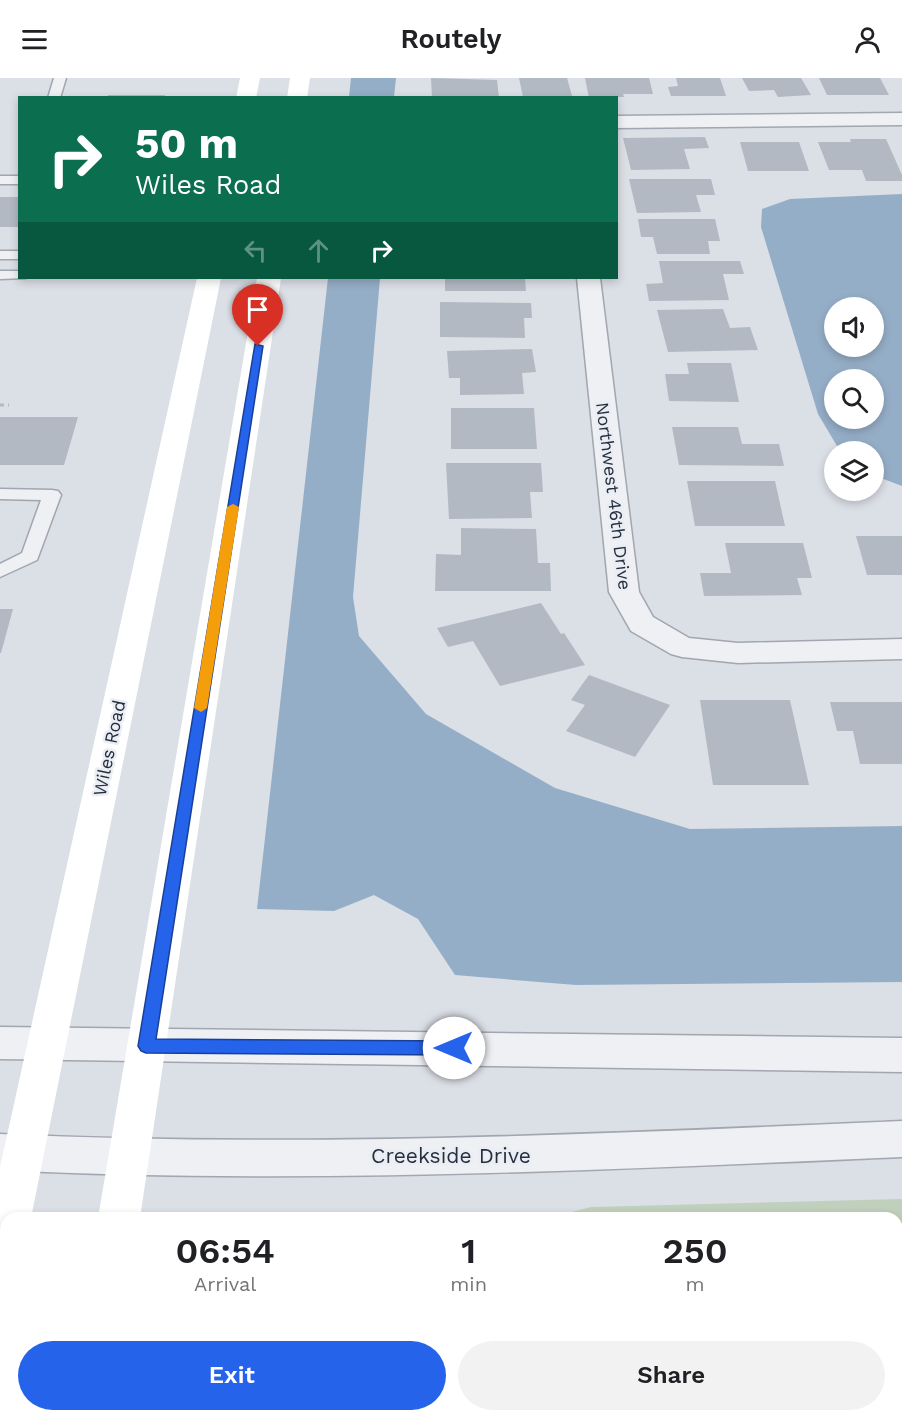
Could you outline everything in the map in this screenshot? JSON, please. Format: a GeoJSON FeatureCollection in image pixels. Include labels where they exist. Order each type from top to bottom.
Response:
{"type":"FeatureCollection","features":[{"type":"Feature","properties":{"kind":"main road"},"geometry":{"type":"LineString","coordinates":[[246,96],[250,78]]}},
{"type":"Feature","properties":{"kind":"main road"},"geometry":{"type":"LineString","coordinates":[[297,96],[300,78]]}},
{"type":"Feature","properties":{"kind":"main road","name":"Wiles Road"},"geometry":{"type":"LineString","coordinates":[[10,1212],[11,1153],[46,1044],[209,279]]}},
{"type":"Feature","properties":{"kind":"main road"},"geometry":{"type":"LineString","coordinates":[[120,1212],[269,279]]}},
{"type":"Feature","properties":{"kind":"street"},"geometry":{"type":"LineString","coordinates":[[618,122],[902,118]]}},
{"type":"Feature","properties":{"kind":"street","name":"Northwest 46th Drive"},"geometry":{"type":"LineString","coordinates":[[588,279],[624,592],[642,624],[681,647],[727,652],[902,649]]}},
{"type":"Feature","properties":{"kind":"street"},"geometry":{"type":"LineString","coordinates":[[0,1043],[902,1055]]}},
{"type":"Feature","properties":{"kind":"street","name":"Creekside Drive"},"geometry":{"type":"LineString","coordinates":[[11,1153],[128,1158],[532,1155],[902,1139]]}},
{"type":"Feature","properties":{"kind":"lane"},"geometry":{"type":"LineString","coordinates":[[55,96],[60,78]]}},
{"type":"Feature","properties":{"kind":"lane"},"geometry":{"type":"LineString","coordinates":[[0,180],[18,180]]}},
{"type":"Feature","properties":{"kind":"lane"},"geometry":{"type":"LineString","coordinates":[[0,255],[18,255]]}},
{"type":"Feature","properties":{"kind":"lane"},"geometry":{"type":"LineString","coordinates":[[0,275],[18,275]]}},
{"type":"Feature","properties":{"kind":"lane"},"geometry":{"type":"LineString","coordinates":[[0,494],[52,495],[30,556],[0,571]]}},
{"type":"Feature","properties":{"kind":"path"},"geometry":{"type":"LineString","coordinates":[[0,405],[9,405]]}},
{"type":"Feature","properties":{"kind":"green space"},"geometry":{"type":"Polygon","coordinates":[[[902,1199],[902,1212],[572,1212],[591,1207],[902,1199]]]}},
{"type":"Feature","properties":{"kind":"water"},"geometry":{"type":"Polygon","coordinates":[[[351,78],[396,78],[394,96],[349,96],[351,78]]]}},
{"type":"Feature","properties":{"kind":"water"},"geometry":{"type":"Polygon","coordinates":[[[902,194],[902,486],[884,479],[884,441],[834,441],[827,429],[884,429],[884,369],[824,369],[824,424],[818,414],[761,227],[762,209],[790,199],[902,194]]]}},
{"type":"Feature","properties":{"kind":"water"},"geometry":{"type":"Polygon","coordinates":[[[328,279],[380,279],[353,597],[359,636],[426,714],[555,788],[690,829],[902,826],[902,982],[576,985],[455,975],[418,919],[374,895],[334,911],[257,909],[328,279]]]}},
{"type":"Feature","properties":{"kind":"building"},"geometry":{"type":"Polygon","coordinates":[[[431,78],[497,80],[499,96],[432,96],[431,78]]]}},
{"type":"Feature","properties":{"kind":"building"},"geometry":{"type":"Polygon","coordinates":[[[519,78],[567,78],[572,96],[523,96],[519,78]]]}},
{"type":"Feature","properties":{"kind":"building"},"geometry":{"type":"Polygon","coordinates":[[[585,78],[649,78],[653,94],[623,94],[624,97],[589,96],[585,78]]]}},
{"type":"Feature","properties":{"kind":"building"},"geometry":{"type":"Polygon","coordinates":[[[676,78],[720,78],[726,96],[671,96],[668,87],[678,86],[676,78]]]}},
{"type":"Feature","properties":{"kind":"building"},"geometry":{"type":"Polygon","coordinates":[[[742,78],[801,78],[811,95],[778,97],[774,90],[749,91],[742,78]]]}},
{"type":"Feature","properties":{"kind":"building"},"geometry":{"type":"Polygon","coordinates":[[[819,78],[880,78],[889,95],[827,95],[819,78]]]}},
{"type":"Feature","properties":{"kind":"building"},"geometry":{"type":"Polygon","coordinates":[[[108,95],[165,95],[165,96],[108,95]]]}},
{"type":"Feature","properties":{"kind":"building"},"geometry":{"type":"Polygon","coordinates":[[[705,137],[709,148],[684,149],[690,169],[631,170],[623,138],[705,137]]]}},
{"type":"Feature","properties":{"kind":"building"},"geometry":{"type":"Polygon","coordinates":[[[850,139],[886,139],[902,175],[902,181],[866,181],[862,170],[829,170],[818,142],[851,142],[850,139]]]}},
{"type":"Feature","properties":{"kind":"building"},"geometry":{"type":"Polygon","coordinates":[[[740,142],[799,142],[809,171],[748,171],[740,142]]]}},
{"type":"Feature","properties":{"kind":"building"},"geometry":{"type":"Polygon","coordinates":[[[629,179],[711,179],[715,195],[696,195],[701,212],[637,213],[629,179]]]}},
{"type":"Feature","properties":{"kind":"building"},"geometry":{"type":"Polygon","coordinates":[[[0,197],[18,197],[18,227],[0,227],[0,197]]]}},
{"type":"Feature","properties":{"kind":"building"},"geometry":{"type":"Polygon","coordinates":[[[638,219],[715,219],[720,241],[708,241],[710,254],[657,254],[653,237],[641,237],[638,219]]]}},
{"type":"Feature","properties":{"kind":"building"},"geometry":{"type":"Polygon","coordinates":[[[659,261],[740,261],[744,274],[723,274],[729,300],[649,301],[646,284],[663,283],[659,261]]]}},
{"type":"Feature","properties":{"kind":"building"},"geometry":{"type":"Polygon","coordinates":[[[445,279],[525,279],[526,291],[445,291],[445,279]]]}},
{"type":"Feature","properties":{"kind":"building"},"geometry":{"type":"Polygon","coordinates":[[[440,302],[531,303],[532,318],[524,318],[525,338],[440,337],[440,302]]]}},
{"type":"Feature","properties":{"kind":"building"},"geometry":{"type":"Polygon","coordinates":[[[723,309],[730,328],[750,327],[758,350],[668,352],[657,310],[723,309]]]}},
{"type":"Feature","properties":{"kind":"building"},"geometry":{"type":"Polygon","coordinates":[[[532,349],[536,372],[522,373],[524,394],[460,395],[460,378],[449,378],[447,351],[532,349]]]}},
{"type":"Feature","properties":{"kind":"building"},"geometry":{"type":"Polygon","coordinates":[[[687,363],[731,363],[739,402],[669,401],[665,374],[689,374],[687,363]]]}},
{"type":"Feature","properties":{"kind":"building"},"geometry":{"type":"Polygon","coordinates":[[[451,408],[534,408],[537,449],[451,449],[451,408]]]}},
{"type":"Feature","properties":{"kind":"building"},"geometry":{"type":"Polygon","coordinates":[[[0,417],[78,417],[64,465],[0,465],[0,417]]]}},
{"type":"Feature","properties":{"kind":"building"},"geometry":{"type":"Polygon","coordinates":[[[672,427],[738,427],[742,444],[779,444],[784,466],[679,465],[672,427]]]}},
{"type":"Feature","properties":{"kind":"building"},"geometry":{"type":"Polygon","coordinates":[[[446,463],[541,463],[543,492],[530,492],[532,518],[449,519],[446,463]]]}},
{"type":"Feature","properties":{"kind":"building"},"geometry":{"type":"Polygon","coordinates":[[[687,481],[775,481],[785,526],[695,526],[687,481]]]}},
{"type":"Feature","properties":{"kind":"building"},"geometry":{"type":"Polygon","coordinates":[[[461,528],[536,529],[538,563],[550,563],[551,591],[435,591],[436,554],[461,555],[461,528]]]}},
{"type":"Feature","properties":{"kind":"building"},"geometry":{"type":"Polygon","coordinates":[[[856,536],[902,536],[902,575],[867,575],[856,536]]]}},
{"type":"Feature","properties":{"kind":"building"},"geometry":{"type":"Polygon","coordinates":[[[725,543],[803,543],[812,578],[797,578],[802,595],[704,596],[700,573],[731,573],[725,543]]]}},
{"type":"Feature","properties":{"kind":"building"},"geometry":{"type":"Polygon","coordinates":[[[541,603],[585,665],[500,686],[473,641],[448,647],[437,628],[541,603]]]}},
{"type":"Feature","properties":{"kind":"building"},"geometry":{"type":"Polygon","coordinates":[[[0,609],[13,609],[1,653],[0,653],[0,609]]]}},
{"type":"Feature","properties":{"kind":"building"},"geometry":{"type":"Polygon","coordinates":[[[589,675],[670,705],[635,757],[566,731],[585,705],[571,700],[589,675]]]}},
{"type":"Feature","properties":{"kind":"building"},"geometry":{"type":"Polygon","coordinates":[[[700,700],[790,700],[809,785],[713,785],[700,700]]]}},
{"type":"Feature","properties":{"kind":"building"},"geometry":{"type":"Polygon","coordinates":[[[830,702],[902,702],[902,764],[860,764],[853,731],[837,731],[830,702]]]}},
{"type":"Feature","properties":{"kind":"slow traffic"},"geometry":{"type":"LineString","coordinates":[[201,708],[233,507]]}},
{"type":"Feature","properties":{"kind":"route"},"geometry":{"type":"LineString","coordinates":[[258,346],[146,1046],[454,1048]]}}]}
